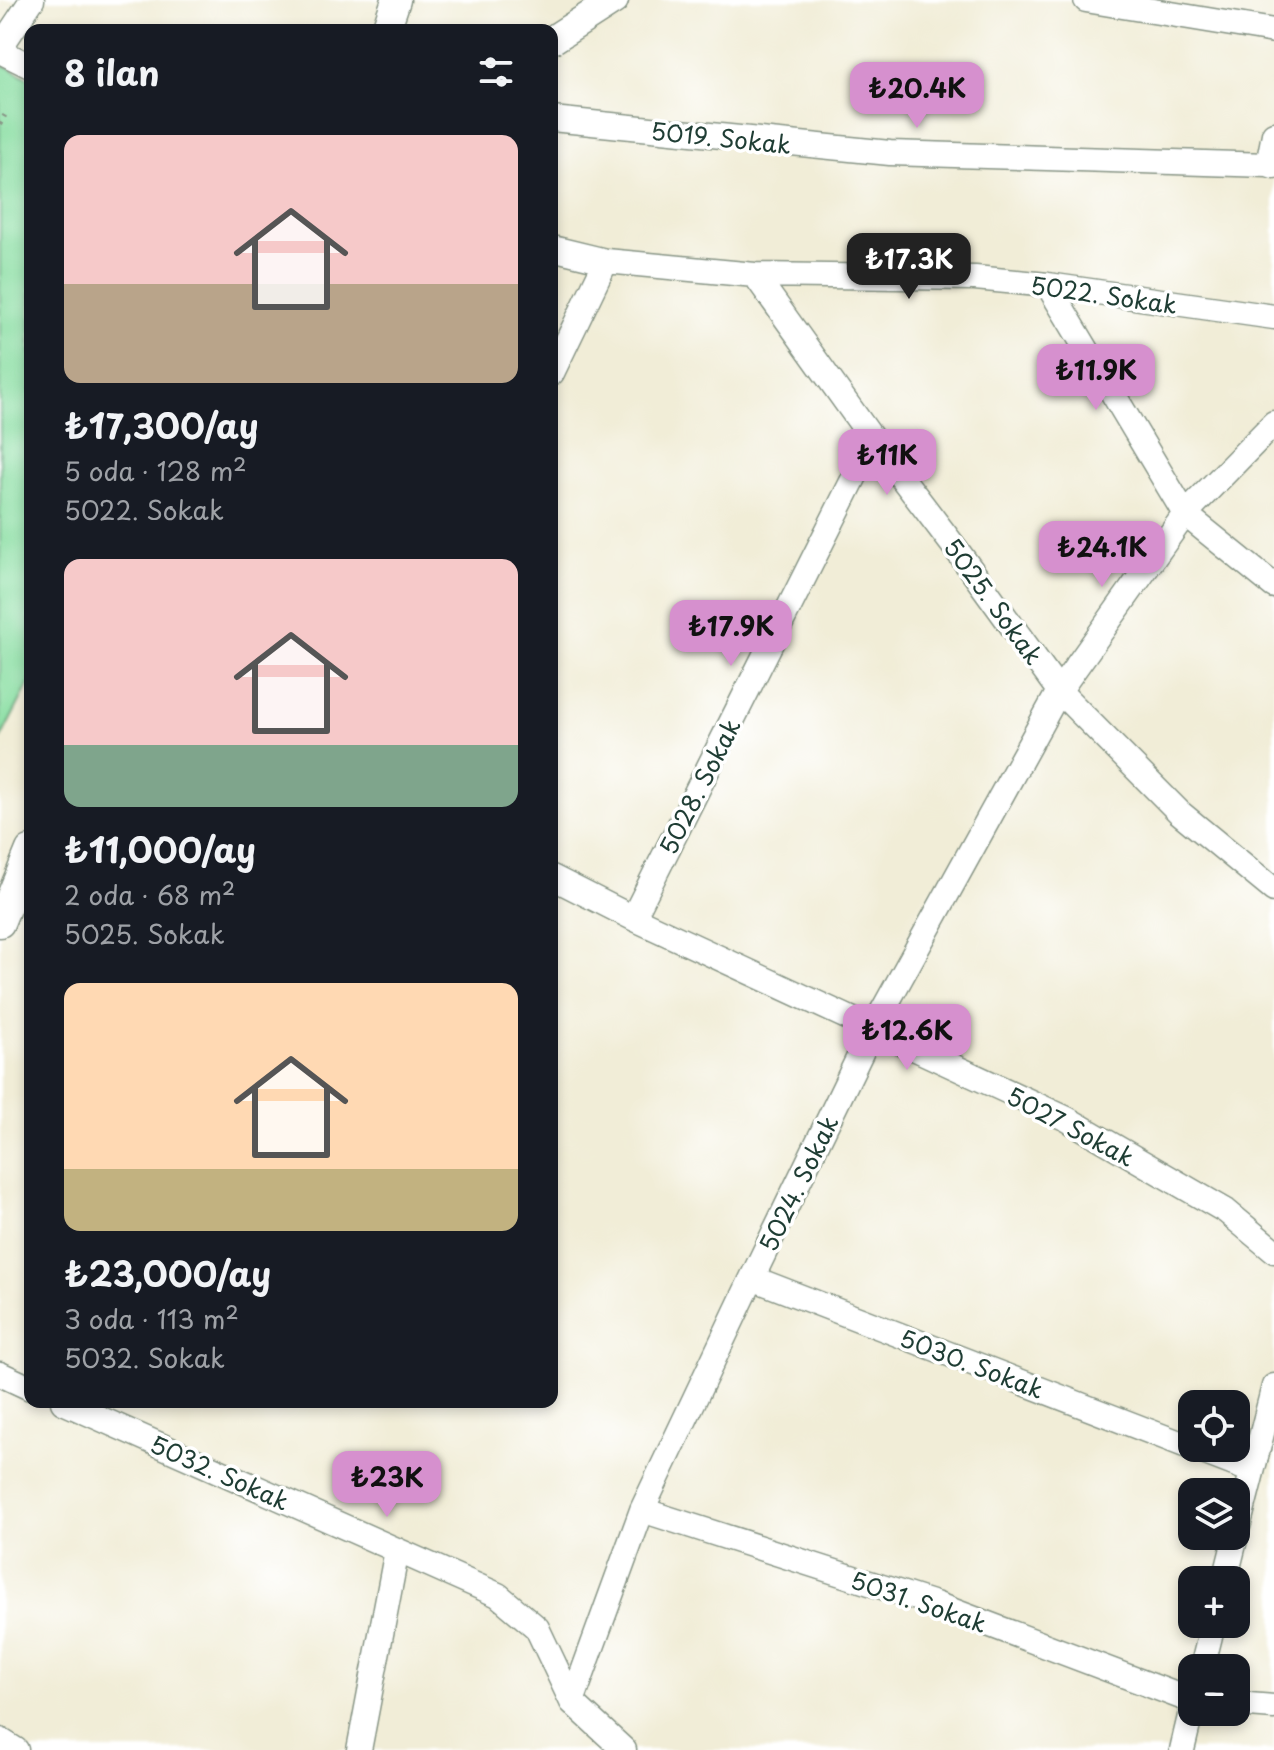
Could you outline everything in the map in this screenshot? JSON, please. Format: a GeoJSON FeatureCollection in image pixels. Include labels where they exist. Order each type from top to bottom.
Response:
{"type":"FeatureCollection","features":[{"type":"Feature","properties":{"kind":"street"},"geometry":{"type":"LineString","coordinates":[[24,63],[0,49],[32,0]]}},
{"type":"Feature","properties":{"kind":"street"},"geometry":{"type":"LineString","coordinates":[[388,24],[396,0]]}},
{"type":"Feature","properties":{"kind":"street"},"geometry":{"type":"LineString","coordinates":[[558,36],[614,0]]}},
{"type":"Feature","properties":{"kind":"street"},"geometry":{"type":"LineString","coordinates":[[1086,0],[1274,31]]}},
{"type":"Feature","properties":{"kind":"street","name":"5019. Sokak"},"geometry":{"type":"LineString","coordinates":[[558,120],[890,153],[1271,166]]}},
{"type":"Feature","properties":{"kind":"street"},"geometry":{"type":"LineString","coordinates":[[1271,166],[1274,134]]}},
{"type":"Feature","properties":{"kind":"street","name":"5022. Sokak"},"geometry":{"type":"LineString","coordinates":[[558,249],[606,261],[755,275],[975,278],[1048,285],[1274,317]]}},
{"type":"Feature","properties":{"kind":"street"},"geometry":{"type":"LineString","coordinates":[[558,361],[606,261]]}},
{"type":"Feature","properties":{"kind":"street","name":"5025. Sokak"},"geometry":{"type":"LineString","coordinates":[[755,275],[1059,691],[1179,812],[1274,890]]}},
{"type":"Feature","properties":{"kind":"street"},"geometry":{"type":"LineString","coordinates":[[1048,285],[1185,514],[1274,586]]}},
{"type":"Feature","properties":{"kind":"street","name":"5024. Sokak"},"geometry":{"type":"LineString","coordinates":[[572,1702],[642,1510],[872,1030],[1059,691],[1185,514],[1274,423]]}},
{"type":"Feature","properties":{"kind":"street","name":"5028. Sokak"},"geometry":{"type":"LineString","coordinates":[[633,918],[873,440]]}},
{"type":"Feature","properties":{"kind":"street"},"geometry":{"type":"LineString","coordinates":[[0,923],[24,865]]}},
{"type":"Feature","properties":{"kind":"street","name":"5027 Sokak"},"geometry":{"type":"LineString","coordinates":[[558,880],[633,918],[1067,1119],[1226,1211],[1274,1251]]}},
{"type":"Feature","properties":{"kind":"street","name":"5030. Sokak"},"geometry":{"type":"LineString","coordinates":[[752,1278],[1252,1471]]}},
{"type":"Feature","properties":{"kind":"street"},"geometry":{"type":"LineString","coordinates":[[0,1374],[24,1385]]}},
{"type":"Feature","properties":{"kind":"street"},"geometry":{"type":"LineString","coordinates":[[1250,1479],[1274,1386]]}},
{"type":"Feature","properties":{"kind":"street","name":"5032. Sokak"},"geometry":{"type":"LineString","coordinates":[[77,1408],[498,1595],[537,1628],[572,1702],[624,1750]]}},
{"type":"Feature","properties":{"kind":"street","name":"5031. Sokak"},"geometry":{"type":"LineString","coordinates":[[642,1510],[935,1604],[1178,1696]]}},
{"type":"Feature","properties":{"kind":"street"},"geometry":{"type":"LineString","coordinates":[[359,1750],[397,1550]]}},
{"type":"Feature","properties":{"kind":"street"},"geometry":{"type":"LineString","coordinates":[[1250,1705],[1274,1707]]}},
{"type":"Feature","properties":{"kind":"street"},"geometry":{"type":"LineString","coordinates":[[1182,1750],[1188,1726]]}},
{"type":"Feature","properties":{"kind":"street"},"geometry":{"type":"LineString","coordinates":[[0,1740],[16,1750]]}},
{"type":"Feature","properties":{"kind":"path"},"geometry":{"type":"LineString","coordinates":[[0,124],[6,113]]}},
{"type":"Feature","properties":{"kind":"green space"},"geometry":{"type":"Polygon","coordinates":[[[0,63],[24,76],[24,694],[0,740],[0,63]]]}}]}
